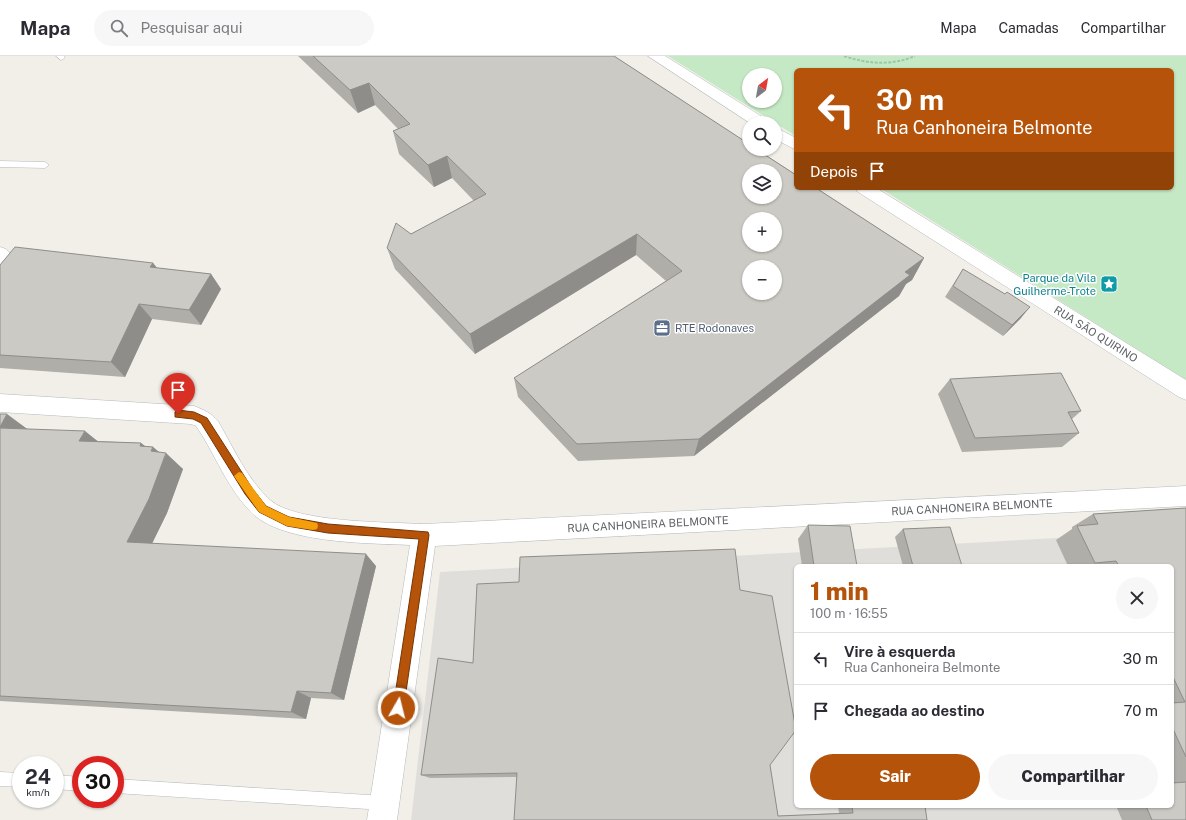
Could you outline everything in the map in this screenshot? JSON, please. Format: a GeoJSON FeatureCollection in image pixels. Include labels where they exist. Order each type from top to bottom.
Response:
{"type":"FeatureCollection","features":[{"type":"Feature","properties":{"kind":"street"},"geometry":{"type":"LineString","coordinates":[[655,56],[750,116]]}},
{"type":"Feature","properties":{"kind":"street"},"geometry":{"type":"LineString","coordinates":[[782,136],[794,144]]}},
{"type":"Feature","properties":{"kind":"street","name":"RUA SÃO QUIRINO"},"geometry":{"type":"LineString","coordinates":[[867,190],[1186,391]]}},
{"type":"Feature","properties":{"kind":"street"},"geometry":{"type":"LineString","coordinates":[[0,254],[5,258],[0,271]]}},
{"type":"Feature","properties":{"kind":"street","name":"RUA CANHONEIRA BELMONTE"},"geometry":{"type":"LineString","coordinates":[[0,402],[194,415],[204,420],[248,491],[263,509],[287,522],[328,528],[424,535],[1186,496]]}},
{"type":"Feature","properties":{"kind":"street"},"geometry":{"type":"LineString","coordinates":[[383,811],[424,535]]}},
{"type":"Feature","properties":{"kind":"lane"},"geometry":{"type":"LineString","coordinates":[[0,164],[45,165]]}},
{"type":"Feature","properties":{"kind":"lane"},"geometry":{"type":"LineString","coordinates":[[0,779],[12,780]]}},
{"type":"Feature","properties":{"kind":"lane"},"geometry":{"type":"LineString","coordinates":[[124,787],[383,811]]}},
{"type":"Feature","properties":{"kind":"path"},"geometry":{"type":"LineString","coordinates":[[844,56],[873,64],[889,64],[904,61],[915,56]]}},
{"type":"Feature","properties":{"kind":"shaded area"},"geometry":{"type":"Polygon","coordinates":[[[1186,531],[1186,820],[411,820],[440,572],[1186,531]]]}},
{"type":"Feature","properties":{"kind":"green space","name":"Parque da Vila Guilherme-Trote"},"geometry":{"type":"Polygon","coordinates":[[[668,56],[1186,56],[1186,380],[883,190],[1174,190],[1174,68],[794,68],[794,135],[782,127],[782,116],[764,116],[751,108],[782,108],[782,68],[742,68],[742,102],[668,56]]]}},
{"type":"Feature","properties":{"kind":"building"},"geometry":{"type":"Polygon","coordinates":[[[313,56],[614,56],[742,139],[742,156],[767,156],[779,164],[742,164],[742,204],[782,204],[782,166],[794,174],[794,190],[819,190],[924,258],[905,272],[910,275],[699,439],[577,444],[514,378],[682,271],[637,234],[470,334],[387,248],[396,223],[411,234],[486,194],[447,156],[428,165],[393,131],[410,124],[369,83],[350,90],[313,56]]]}},
{"type":"Feature","properties":{"kind":"building"},"geometry":{"type":"Polygon","coordinates":[[[15,247],[153,263],[150,267],[211,274],[189,310],[139,304],[111,362],[0,355],[0,265],[15,247]]]}},
{"type":"Feature","properties":{"kind":"building"},"geometry":{"type":"Polygon","coordinates":[[[963,269],[1005,294],[1007,292],[1030,307],[1012,325],[953,286],[963,269]]]}},
{"type":"Feature","properties":{"kind":"building"},"geometry":{"type":"Polygon","coordinates":[[[1061,373],[1081,411],[1068,412],[1079,433],[975,438],[950,379],[1061,373]]]}},
{"type":"Feature","properties":{"kind":"building"},"geometry":{"type":"Polygon","coordinates":[[[0,414],[7,414],[0,427],[0,414]]]}},
{"type":"Feature","properties":{"kind":"building"},"geometry":{"type":"Polygon","coordinates":[[[0,428],[85,431],[79,441],[141,443],[140,446],[153,447],[151,451],[166,453],[149,499],[127,542],[366,554],[331,693],[297,691],[291,712],[0,696],[0,428]]]}},
{"type":"Feature","properties":{"kind":"building"},"geometry":{"type":"Polygon","coordinates":[[[1186,508],[1186,757],[1174,731],[1174,703],[1185,702],[1174,679],[1174,564],[1118,564],[1116,561],[1095,563],[1077,526],[1098,524],[1093,514],[1186,508]]]}},
{"type":"Feature","properties":{"kind":"building"},"geometry":{"type":"Polygon","coordinates":[[[808,525],[850,526],[857,564],[814,564],[808,525]]]}},
{"type":"Feature","properties":{"kind":"building"},"geometry":{"type":"Polygon","coordinates":[[[950,527],[961,564],[912,564],[903,529],[950,527]]]}},
{"type":"Feature","properties":{"kind":"building"},"geometry":{"type":"Polygon","coordinates":[[[735,549],[740,590],[772,596],[794,719],[794,733],[770,765],[778,816],[853,813],[852,808],[925,808],[927,820],[514,820],[517,773],[421,775],[438,658],[473,663],[477,584],[519,582],[520,557],[735,549]]]}},
{"type":"Feature","properties":{"kind":"building"},"geometry":{"type":"Polygon","coordinates":[[[1186,782],[1186,820],[1152,820],[1147,808],[1174,808],[1174,783],[1186,782]]]}},
{"type":"Feature","properties":{"kind":"slow traffic"},"geometry":{"type":"LineString","coordinates":[[239,476],[248,491],[263,509],[287,522],[313,526]]}},
{"type":"Feature","properties":{"kind":"place","name":"Parque da Vila Guilherme-Trote"},"geometry":{"type":"Point","coordinates":[1109,284]}},
{"type":"Feature","properties":{"kind":"place","name":"RTE Rodonaves"},"geometry":{"type":"Point","coordinates":[662,328]}},
{"type":"Feature","properties":{"kind":"route"},"geometry":{"type":"LineString","coordinates":[[178,414],[194,415],[204,420],[248,491],[263,509],[287,522],[328,528],[424,535],[398,708]]}}]}
